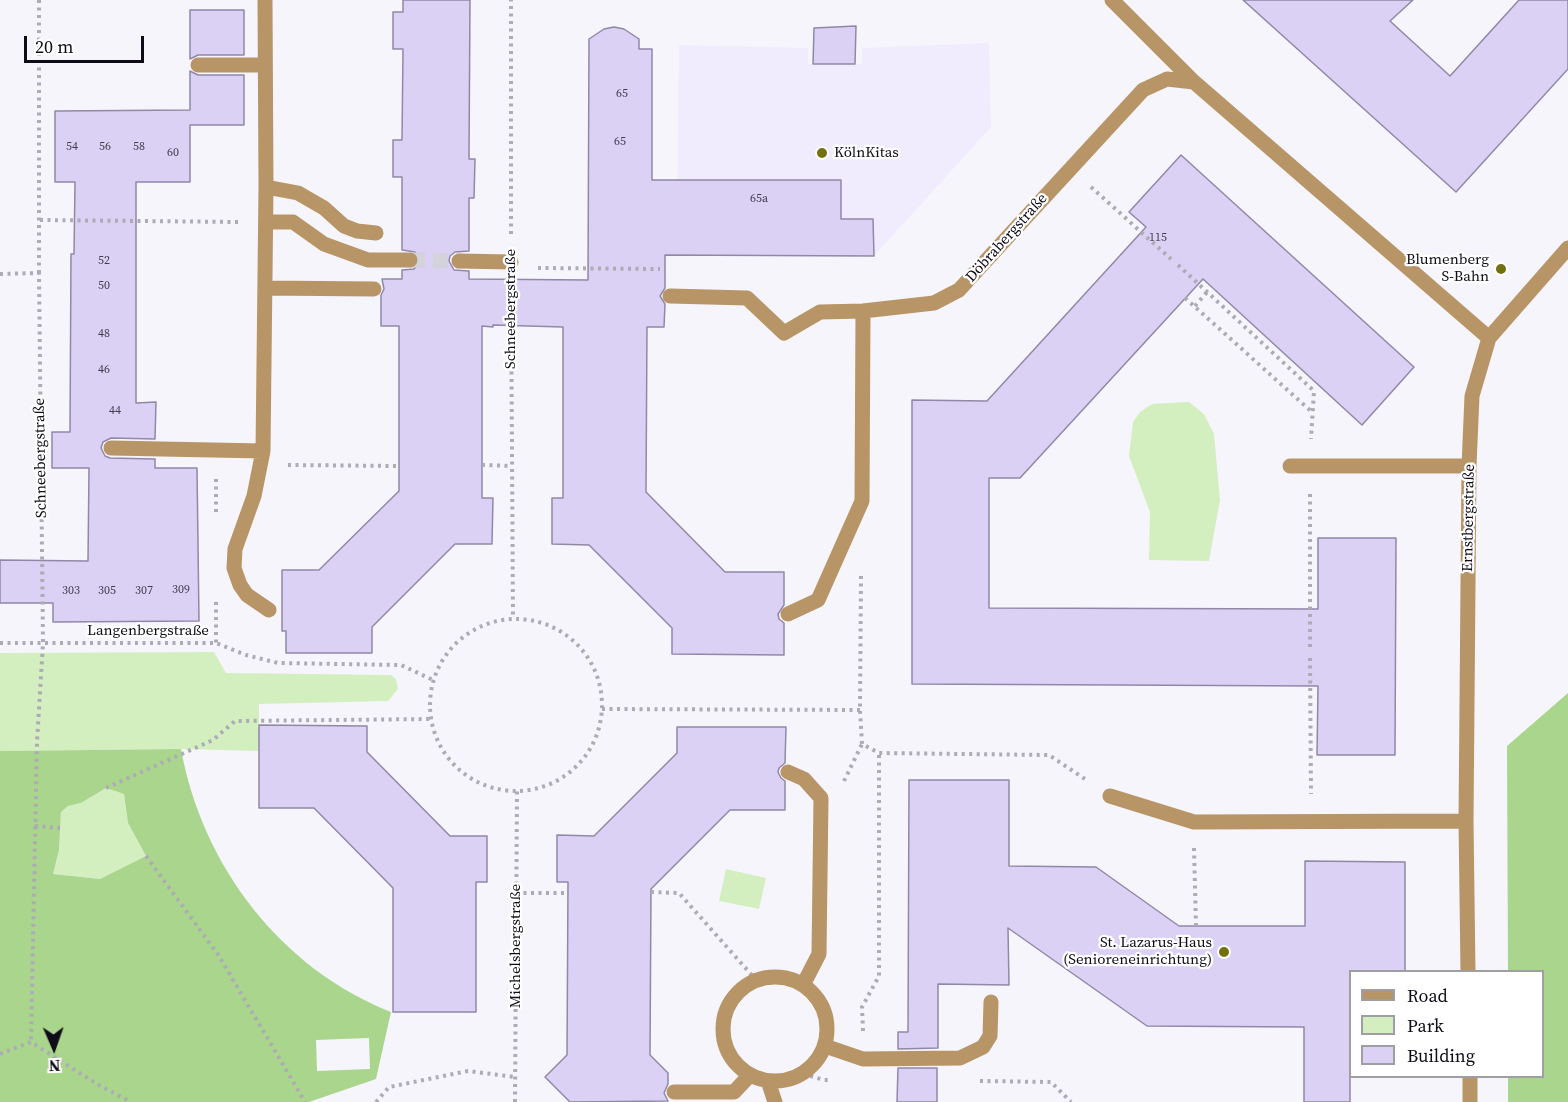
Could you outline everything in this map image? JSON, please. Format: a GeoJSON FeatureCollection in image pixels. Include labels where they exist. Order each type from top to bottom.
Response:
{"type":"FeatureCollection","features":[{"type":"Feature","properties":{"kind":"street"},"geometry":{"type":"LineString","coordinates":[[265,0],[266,222],[262,458],[254,496],[235,549],[234,568],[240,585],[247,595],[269,610]]}},
{"type":"Feature","properties":{"kind":"street"},"geometry":{"type":"LineString","coordinates":[[1112,0],[1194,82],[1489,338]]}},
{"type":"Feature","properties":{"kind":"street"},"geometry":{"type":"LineString","coordinates":[[198,66],[265,64]]}},
{"type":"Feature","properties":{"kind":"street","name":"Döbrabergstraße"},"geometry":{"type":"LineString","coordinates":[[670,296],[747,298],[784,333],[820,312],[864,311],[933,303],[959,290],[1143,90],[1167,79],[1194,82]]}},
{"type":"Feature","properties":{"kind":"street"},"geometry":{"type":"LineString","coordinates":[[266,188],[298,193],[324,208],[344,226],[357,231],[376,233]]}},
{"type":"Feature","properties":{"kind":"street"},"geometry":{"type":"LineString","coordinates":[[266,222],[293,222],[324,244],[368,260],[410,260]]}},
{"type":"Feature","properties":{"kind":"street","name":"Ernstbergstraße"},"geometry":{"type":"LineString","coordinates":[[1468,970],[1466,821],[1469,466],[1472,396],[1489,338],[1568,248]]}},
{"type":"Feature","properties":{"kind":"street"},"geometry":{"type":"LineString","coordinates":[[459,261],[510,265]]}},
{"type":"Feature","properties":{"kind":"street"},"geometry":{"type":"LineString","coordinates":[[265,288],[374,289]]}},
{"type":"Feature","properties":{"kind":"street"},"geometry":{"type":"LineString","coordinates":[[789,614],[818,600],[862,501],[864,311]]}},
{"type":"Feature","properties":{"kind":"street"},"geometry":{"type":"LineString","coordinates":[[111,448],[262,458]]}},
{"type":"Feature","properties":{"kind":"street"},"geometry":{"type":"LineString","coordinates":[[1290,466],[1469,466]]}},
{"type":"Feature","properties":{"kind":"street"},"geometry":{"type":"LineString","coordinates":[[789,772],[804,779],[821,798],[819,954],[803,985]]}},
{"type":"Feature","properties":{"kind":"street"},"geometry":{"type":"LineString","coordinates":[[1110,796],[1194,822],[1466,821]]}},
{"type":"Feature","properties":{"kind":"street"},"geometry":{"type":"LineString","coordinates":[[766,978],[786,978],[803,985],[817,997],[825,1013],[828,1031],[825,1046],[803,1074],[786,1080],[768,1081],[750,1075],[735,1064],[726,1048],[723,1030],[726,1011],[735,995],[749,984],[766,978]]}},
{"type":"Feature","properties":{"kind":"street"},"geometry":{"type":"LineString","coordinates":[[825,1046],[863,1059],[960,1058],[983,1047],[990,1036],[991,1002]]}},
{"type":"Feature","properties":{"kind":"street"},"geometry":{"type":"LineString","coordinates":[[674,1092],[734,1092],[750,1075]]}},
{"type":"Feature","properties":{"kind":"street"},"geometry":{"type":"LineString","coordinates":[[1470,1078],[1470,1102]]}},
{"type":"Feature","properties":{"kind":"street"},"geometry":{"type":"LineString","coordinates":[[768,1081],[775,1102]]}},
{"type":"Feature","properties":{"kind":"path","name":"Schneebergstraße"},"geometry":{"type":"LineString","coordinates":[[31,1042],[37,742],[43,643],[39,0]]}},
{"type":"Feature","properties":{"kind":"path","name":"Schneebergstraße"},"geometry":{"type":"LineString","coordinates":[[511,0],[510,265],[513,618]]}},
{"type":"Feature","properties":{"kind":"path"},"geometry":{"type":"LineString","coordinates":[[1070,169],[1170,259]]}},
{"type":"Feature","properties":{"kind":"path"},"geometry":{"type":"LineString","coordinates":[[40,220],[266,222]]}},
{"type":"Feature","properties":{"kind":"path"},"geometry":{"type":"LineString","coordinates":[[510,265],[670,269]]}},
{"type":"Feature","properties":{"kind":"path"},"geometry":{"type":"LineString","coordinates":[[1178,265],[1233,316]]}},
{"type":"Feature","properties":{"kind":"path"},"geometry":{"type":"LineString","coordinates":[[0,274],[39,273]]}},
{"type":"Feature","properties":{"kind":"path"},"geometry":{"type":"LineString","coordinates":[[1195,306],[1207,292]]}},
{"type":"Feature","properties":{"kind":"path"},"geometry":{"type":"LineString","coordinates":[[1185,298],[1313,413]]}},
{"type":"Feature","properties":{"kind":"path"},"geometry":{"type":"LineString","coordinates":[[262,458],[399,466]]}},
{"type":"Feature","properties":{"kind":"path"},"geometry":{"type":"LineString","coordinates":[[482,465],[512,466]]}},
{"type":"Feature","properties":{"kind":"path"},"geometry":{"type":"LineString","coordinates":[[862,567],[860,710],[862,744],[879,753],[1049,755],[1110,796]]}},
{"type":"Feature","properties":{"kind":"path"},"geometry":{"type":"LineString","coordinates":[[513,618],[535,620],[558,629],[582,647],[597,674],[603,696],[601,726],[590,751],[570,774],[542,788],[517,791],[497,790],[469,778],[447,757],[433,732],[429,700],[433,680],[447,653],[468,633],[490,621],[513,618]]}},
{"type":"Feature","properties":{"kind":"path","name":"Langenbergstraße"},"geometry":{"type":"LineString","coordinates":[[0,643],[216,644],[278,663],[401,665],[433,680]]}},
{"type":"Feature","properties":{"kind":"path"},"geometry":{"type":"LineString","coordinates":[[1310,658],[1311,822]]}},
{"type":"Feature","properties":{"kind":"path"},"geometry":{"type":"LineString","coordinates":[[602,709],[860,710]]}},
{"type":"Feature","properties":{"kind":"path"},"geometry":{"type":"LineString","coordinates":[[106,788],[213,740],[235,721],[432,719]]}},
{"type":"Feature","properties":{"kind":"path"},"geometry":{"type":"LineString","coordinates":[[863,1059],[862,1007],[879,976],[879,753]]}},
{"type":"Feature","properties":{"kind":"path","name":"Michelsbergstraße"},"geometry":{"type":"LineString","coordinates":[[514,1102],[517,791]]}},
{"type":"Feature","properties":{"kind":"path"},"geometry":{"type":"LineString","coordinates":[[1194,822],[1196,926]]}},
{"type":"Feature","properties":{"kind":"path"},"geometry":{"type":"LineString","coordinates":[[35,826],[60,828]]}},
{"type":"Feature","properties":{"kind":"path"},"geometry":{"type":"LineString","coordinates":[[146,856],[219,956],[304,1102]]}},
{"type":"Feature","properties":{"kind":"path"},"geometry":{"type":"LineString","coordinates":[[651,892],[679,893],[757,981]]}},
{"type":"Feature","properties":{"kind":"path"},"geometry":{"type":"LineString","coordinates":[[516,893],[568,893]]}},
{"type":"Feature","properties":{"kind":"path"},"geometry":{"type":"LineString","coordinates":[[0,1054],[31,1042],[97,1084],[131,1102]]}},
{"type":"Feature","properties":{"kind":"path"},"geometry":{"type":"LineString","coordinates":[[376,1102],[389,1087],[468,1071],[515,1077]]}},
{"type":"Feature","properties":{"kind":"shaded area","name":"KölnKitas"},"geometry":{"type":"Polygon","coordinates":[[[989,43],[991,127],[874,256],[677,235],[679,45],[808,48],[808,64],[862,64],[862,48],[989,43]]]}},
{"type":"Feature","properties":{"kind":"green space"},"geometry":{"type":"Polygon","coordinates":[[[1189,402],[1204,414],[1214,434],[1220,500],[1209,561],[1149,560],[1150,512],[1129,456],[1133,422],[1140,412],[1152,404],[1189,402]]]}},
{"type":"Feature","properties":{"kind":"green space"},"geometry":{"type":"Polygon","coordinates":[[[214,652],[226,673],[391,675],[396,679],[398,689],[388,701],[259,704],[259,751],[181,749],[0,751],[0,653],[214,652]]]}},
{"type":"Feature","properties":{"kind":"green space"},"geometry":{"type":"Polygon","coordinates":[[[1568,693],[1568,1102],[1508,1102],[1508,1078],[1544,1078],[1544,970],[1508,970],[1507,746],[1568,693]]]}},
{"type":"Feature","properties":{"kind":"green space"},"geometry":{"type":"Polygon","coordinates":[[[181,749],[192,792],[207,833],[227,872],[252,908],[281,940],[314,969],[351,993],[391,1012],[376,1079],[309,1102],[0,1102],[0,751],[181,749]],[[106,788],[81,803],[68,806],[61,812],[59,850],[53,874],[100,879],[146,856],[128,823],[124,794],[106,788]],[[369,1038],[316,1040],[317,1071],[370,1069],[369,1038]]]}},
{"type":"Feature","properties":{"kind":"green space"},"geometry":{"type":"Polygon","coordinates":[[[106,788],[124,794],[128,823],[146,856],[100,879],[53,874],[59,850],[61,812],[68,806],[81,803],[106,788]]]}},
{"type":"Feature","properties":{"kind":"green space"},"geometry":{"type":"Polygon","coordinates":[[[726,869],[766,878],[759,909],[719,901],[726,869]]]}},
{"type":"Feature","properties":{"kind":"building"},"geometry":{"type":"Polygon","coordinates":[[[403,0],[470,0],[469,159],[475,159],[474,198],[469,198],[469,251],[455,252],[450,256],[449,261],[454,270],[469,271],[469,279],[588,280],[589,39],[604,29],[614,27],[624,29],[639,39],[639,49],[652,49],[652,180],[841,180],[841,219],[873,219],[874,256],[665,255],[665,288],[660,296],[665,304],[664,327],[647,327],[646,492],[725,572],[784,572],[784,605],[778,614],[779,619],[784,623],[784,655],[672,654],[672,628],[589,545],[552,544],[552,498],[563,498],[563,327],[493,325],[493,327],[482,326],[482,498],[493,498],[492,544],[455,544],[372,627],[372,653],[286,653],[286,631],[282,631],[282,570],[319,570],[399,491],[399,326],[381,326],[381,295],[384,289],[382,279],[402,279],[402,270],[414,269],[420,261],[415,252],[402,250],[402,177],[393,177],[393,140],[402,140],[403,49],[393,49],[393,12],[403,12],[403,0]]]}},
{"type":"Feature","properties":{"kind":"building"},"geometry":{"type":"Polygon","coordinates":[[[1243,0],[1413,0],[1390,21],[1450,76],[1519,0],[1568,0],[1568,69],[1456,192],[1243,0]]]}},
{"type":"Feature","properties":{"kind":"building"},"geometry":{"type":"Polygon","coordinates":[[[190,10],[244,10],[244,55],[198,55],[190,59],[190,10]]]}},
{"type":"Feature","properties":{"kind":"building"},"geometry":{"type":"Polygon","coordinates":[[[856,26],[855,64],[813,64],[814,28],[856,26]]]}},
{"type":"Feature","properties":{"kind":"building"},"geometry":{"type":"Polygon","coordinates":[[[190,71],[198,75],[244,75],[244,125],[190,125],[190,182],[136,182],[136,403],[156,402],[155,439],[111,438],[103,442],[101,448],[105,456],[110,458],[155,459],[155,468],[197,468],[199,621],[53,622],[53,603],[0,603],[0,560],[88,561],[89,468],[52,468],[52,432],[70,432],[71,254],[74,254],[75,182],[55,182],[55,111],[190,110],[190,71]]]}},
{"type":"Feature","properties":{"kind":"building"},"geometry":{"type":"Polygon","coordinates":[[[1181,155],[1414,367],[1362,425],[1203,279],[1020,478],[989,478],[989,608],[1318,609],[1318,538],[1396,538],[1395,755],[1317,755],[1318,686],[912,684],[912,400],[987,401],[1146,227],[1129,212],[1181,155]]]}},
{"type":"Feature","properties":{"kind":"building"},"geometry":{"type":"Polygon","coordinates":[[[259,725],[367,726],[367,752],[450,836],[487,836],[487,882],[476,882],[476,1012],[393,1012],[393,888],[314,808],[259,808],[259,725]]]}},
{"type":"Feature","properties":{"kind":"building"},"geometry":{"type":"Polygon","coordinates":[[[677,727],[786,727],[785,763],[778,772],[785,781],[785,810],[730,810],[651,889],[650,1055],[668,1073],[668,1084],[664,1093],[668,1101],[570,1102],[545,1077],[567,1055],[568,882],[557,882],[557,835],[594,836],[677,753],[677,727]]]}},
{"type":"Feature","properties":{"kind":"building","name":"St. Lazarus-Haus (Senioreneinrichtung)"},"geometry":{"type":"Polygon","coordinates":[[[909,780],[1009,780],[1009,866],[1096,867],[1179,926],[1305,926],[1305,861],[1405,862],[1405,970],[1349,970],[1350,1102],[1304,1102],[1304,1027],[1147,1026],[1008,928],[1009,985],[938,984],[938,1048],[898,1049],[898,1032],[908,1032],[909,780]]]}},
{"type":"Feature","properties":{"kind":"building"},"geometry":{"type":"Polygon","coordinates":[[[898,1068],[937,1068],[937,1102],[897,1102],[898,1068]]]}},
{"type":"Feature","properties":{"kind":"tunnel"},"geometry":{"type":"LineString","coordinates":[[410,260],[459,261]]}},
{"type":"Feature","properties":{"kind":"place","name":"KölnKitas"},"geometry":{"type":"Point","coordinates":[822,153]}},
{"type":"Feature","properties":{"kind":"place","name":"Blumenberg S-Bahn"},"geometry":{"type":"Point","coordinates":[1501,269]}},
{"type":"Feature","properties":{"kind":"place","name":"St. Lazarus-Haus (Senioreneinrichtung)"},"geometry":{"type":"Point","coordinates":[1224,952]}}]}
